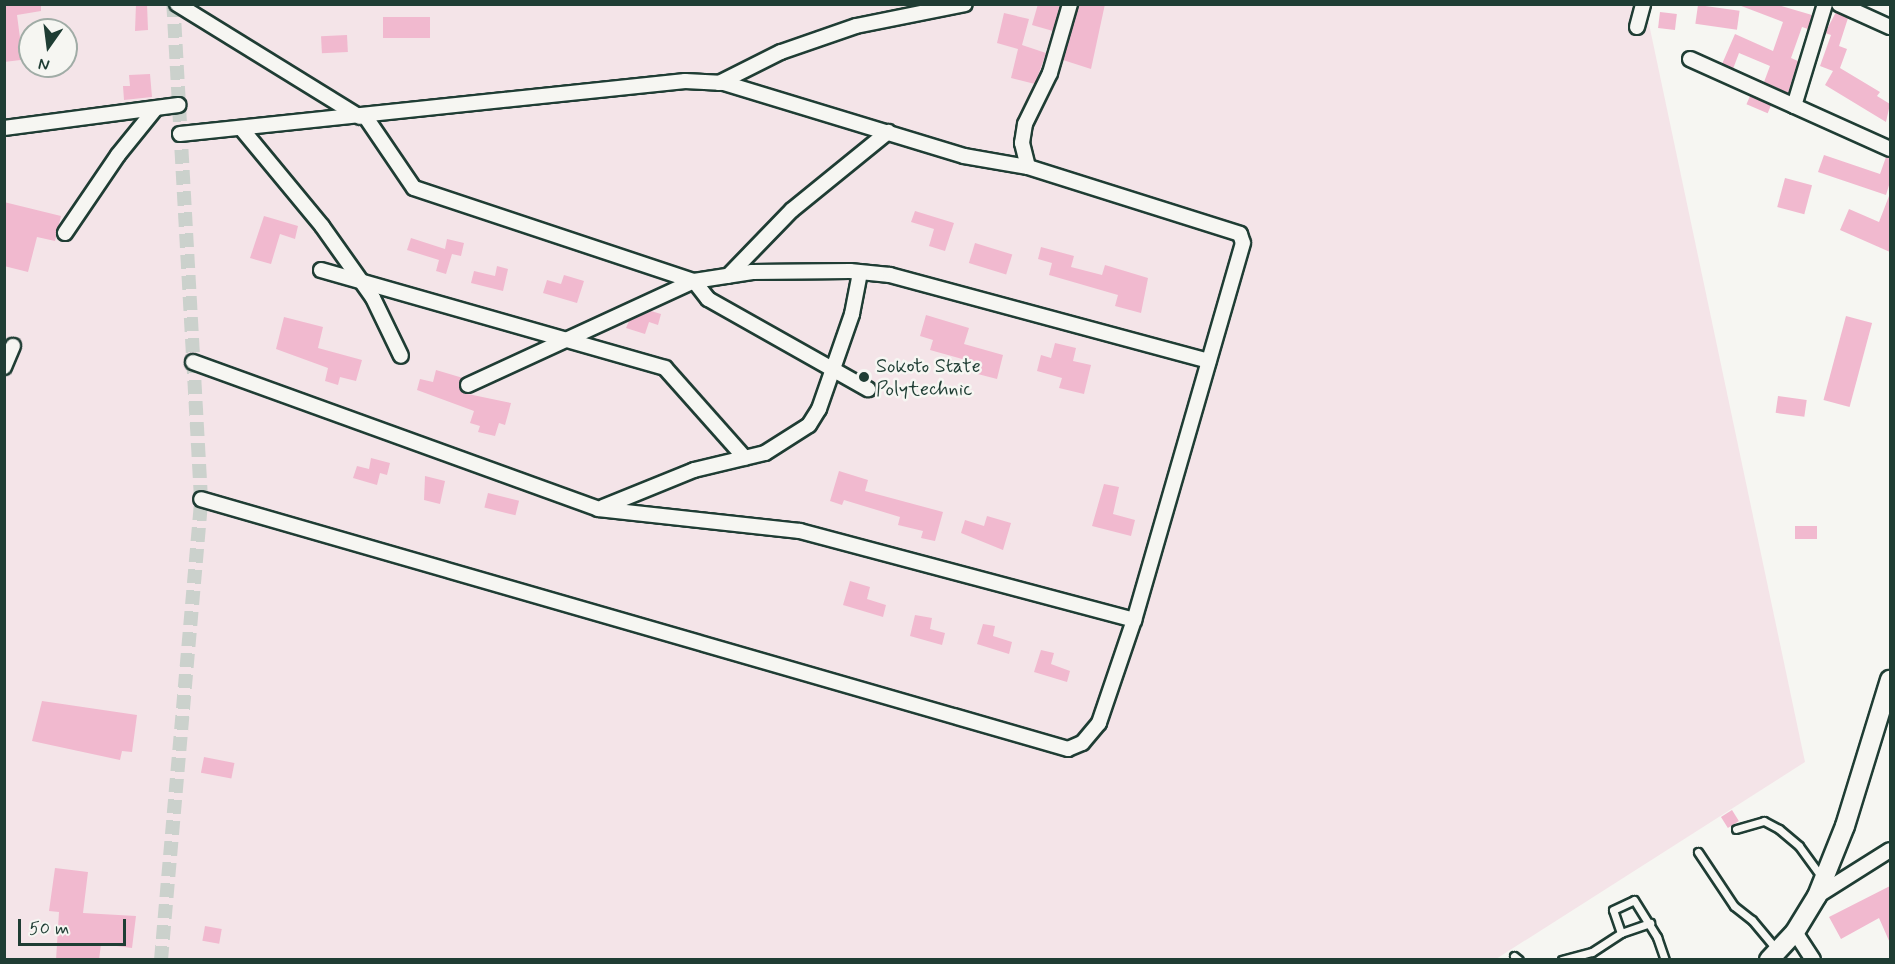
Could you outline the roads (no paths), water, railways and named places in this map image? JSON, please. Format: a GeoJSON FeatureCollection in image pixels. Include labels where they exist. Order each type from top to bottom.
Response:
{"type":"FeatureCollection","features":[{"type":"Feature","properties":{"kind":"street"},"geometry":{"type":"LineString","coordinates":[[177,4],[362,116],[414,188],[519,226],[581,242],[694,281],[708,299],[868,389]]}},
{"type":"Feature","properties":{"kind":"street"},"geometry":{"type":"LineString","coordinates":[[719,83],[781,52],[856,26],[965,4]]}},
{"type":"Feature","properties":{"kind":"street"},"geometry":{"type":"LineString","coordinates":[[1028,167],[1022,143],[1025,123],[1050,74],[1070,4]]}},
{"type":"Feature","properties":{"kind":"street"},"geometry":{"type":"LineString","coordinates":[[1637,27],[1643,4]]}},
{"type":"Feature","properties":{"kind":"street"},"geometry":{"type":"LineString","coordinates":[[1794,106],[1824,4]]}},
{"type":"Feature","properties":{"kind":"street"},"geometry":{"type":"LineString","coordinates":[[1839,4],[1890,27]]}},
{"type":"Feature","properties":{"kind":"street"},"geometry":{"type":"LineString","coordinates":[[1690,59],[1890,149]]}},
{"type":"Feature","properties":{"kind":"street"},"geometry":{"type":"LineString","coordinates":[[180,134],[685,81],[719,83],[964,156],[1028,167],[1240,234],[1243,243],[1134,620],[1098,723],[1082,742],[1068,749],[201,499]]}},
{"type":"Feature","properties":{"kind":"street"},"geometry":{"type":"LineString","coordinates":[[4,128],[178,105]]}},
{"type":"Feature","properties":{"kind":"street"},"geometry":{"type":"LineString","coordinates":[[65,233],[118,155],[156,108]]}},
{"type":"Feature","properties":{"kind":"street"},"geometry":{"type":"LineString","coordinates":[[241,128],[363,283],[402,356]]}},
{"type":"Feature","properties":{"kind":"street"},"geometry":{"type":"LineString","coordinates":[[728,276],[792,210],[888,132]]}},
{"type":"Feature","properties":{"kind":"street"},"geometry":{"type":"LineString","coordinates":[[321,270],[665,368],[745,458]]}},
{"type":"Feature","properties":{"kind":"street"},"geometry":{"type":"LineString","coordinates":[[468,385],[694,281],[728,276],[860,273],[890,275],[1209,362]]}},
{"type":"Feature","properties":{"kind":"street"},"geometry":{"type":"LineString","coordinates":[[598,509],[694,470],[765,453],[809,425],[833,369],[852,314],[860,273]]}},
{"type":"Feature","properties":{"kind":"street"},"geometry":{"type":"LineString","coordinates":[[4,367],[13,346]]}},
{"type":"Feature","properties":{"kind":"street"},"geometry":{"type":"LineString","coordinates":[[193,362],[598,509],[800,531],[1134,620]]}},
{"type":"Feature","properties":{"kind":"street"},"geometry":{"type":"LineString","coordinates":[[1773,955],[1796,932],[1820,888],[1845,825],[1890,680]]}},
{"type":"Feature","properties":{"kind":"street"},"geometry":{"type":"LineString","coordinates":[[1820,888],[1890,850]]}},
{"type":"Feature","properties":{"kind":"street"},"geometry":{"type":"LineString","coordinates":[[1796,932],[1813,960]]}},
{"type":"Feature","properties":{"kind":"lane"},"geometry":{"type":"LineString","coordinates":[[1736,829],[1764,821],[1779,829],[1799,846],[1820,888]]}},
{"type":"Feature","properties":{"kind":"lane"},"geometry":{"type":"LineString","coordinates":[[1698,852],[1734,906],[1752,920],[1773,955]]}},
{"type":"Feature","properties":{"kind":"lane"},"geometry":{"type":"LineString","coordinates":[[1621,933],[1613,910],[1634,900],[1650,924],[1665,960]]}},
{"type":"Feature","properties":{"kind":"lane"},"geometry":{"type":"LineString","coordinates":[[1562,960],[1592,952],[1621,933],[1650,924]]}},
{"type":"Feature","properties":{"kind":"tunnel"},"geometry":{"type":"LineString","coordinates":[[161,960],[201,499],[173,4]]}},
{"type":"Feature","properties":{"kind":"place","name":"Sokoto State Polytechnic"},"geometry":{"type":"Point","coordinates":[864,377]}}]}
